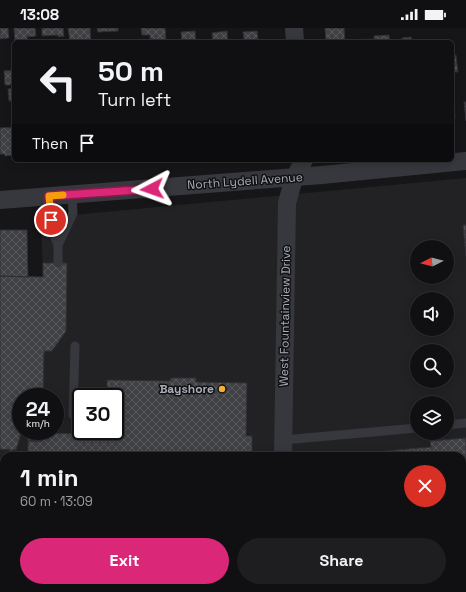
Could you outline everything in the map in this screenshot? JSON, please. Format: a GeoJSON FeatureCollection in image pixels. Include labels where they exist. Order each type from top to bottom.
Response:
{"type":"FeatureCollection","features":[{"type":"Feature","properties":{"kind":"street"},"geometry":{"type":"LineString","coordinates":[[294,28],[295,40]]}},
{"type":"Feature","properties":{"kind":"street","name":"North Lydell Avenue"},"geometry":{"type":"LineString","coordinates":[[0,200],[294,178],[466,161]]}},
{"type":"Feature","properties":{"kind":"street","name":"West Fountainview Drive"},"geometry":{"type":"LineString","coordinates":[[283,448],[287,202],[294,178],[303,162]]}},
{"type":"Feature","properties":{"kind":"lane"},"geometry":{"type":"LineString","coordinates":[[58,245],[73,213],[72,195]]}},
{"type":"Feature","properties":{"kind":"lane"},"geometry":{"type":"LineString","coordinates":[[49,196],[52,231],[58,245],[58,263]]}},
{"type":"Feature","properties":{"kind":"lane"},"geometry":{"type":"LineString","coordinates":[[73,388],[74,346]]}},
{"type":"Feature","properties":{"kind":"lane"},"geometry":{"type":"LineString","coordinates":[[454,424],[466,423]]}},
{"type":"Feature","properties":{"kind":"lane"},"geometry":{"type":"LineString","coordinates":[[283,448],[410,429]]}},
{"type":"Feature","properties":{"kind":"shaded area","name":"Bayshore"},"geometry":{"type":"Polygon","coordinates":[[[466,178],[466,452],[0,452],[0,276],[43,277],[41,218],[466,178]]]}},
{"type":"Feature","properties":{"kind":"building"},"geometry":{"type":"Polygon","coordinates":[[[0,28],[8,28],[9,38],[0,39],[0,28]]]}},
{"type":"Feature","properties":{"kind":"building"},"geometry":{"type":"Polygon","coordinates":[[[14,28],[35,28],[36,36],[27,37],[28,40],[15,40],[14,28]]]}},
{"type":"Feature","properties":{"kind":"building"},"geometry":{"type":"Polygon","coordinates":[[[42,28],[63,28],[64,36],[42,36],[42,28]]]}},
{"type":"Feature","properties":{"kind":"building"},"geometry":{"type":"Polygon","coordinates":[[[68,28],[90,28],[91,40],[70,40],[68,28]]]}},
{"type":"Feature","properties":{"kind":"building"},"geometry":{"type":"Polygon","coordinates":[[[97,28],[118,28],[118,31],[98,32],[97,28]]]}},
{"type":"Feature","properties":{"kind":"building"},"geometry":{"type":"Polygon","coordinates":[[[141,28],[165,28],[166,40],[153,40],[150,39],[150,35],[142,35],[141,28]]]}},
{"type":"Feature","properties":{"kind":"building"},"geometry":{"type":"Polygon","coordinates":[[[325,28],[344,28],[345,40],[326,40],[325,28]]]}},
{"type":"Feature","properties":{"kind":"building"},"geometry":{"type":"Polygon","coordinates":[[[195,31],[196,40],[182,40],[181,32],[195,31]]]}},
{"type":"Feature","properties":{"kind":"building"},"geometry":{"type":"Polygon","coordinates":[[[227,31],[228,40],[213,40],[212,33],[227,31]]]}},
{"type":"Feature","properties":{"kind":"building"},"geometry":{"type":"Polygon","coordinates":[[[257,31],[258,39],[244,40],[243,32],[257,31]]]}},
{"type":"Feature","properties":{"kind":"building"},"geometry":{"type":"Polygon","coordinates":[[[389,35],[390,40],[374,40],[374,36],[389,35]]]}},
{"type":"Feature","properties":{"kind":"building"},"geometry":{"type":"Polygon","coordinates":[[[411,37],[412,40],[402,40],[402,38],[411,37]]]}},
{"type":"Feature","properties":{"kind":"building"},"geometry":{"type":"Polygon","coordinates":[[[454,55],[456,55],[458,72],[454,72],[454,55]]]}},
{"type":"Feature","properties":{"kind":"building"},"geometry":{"type":"Polygon","coordinates":[[[12,70],[12,85],[5,85],[4,71],[12,70]]]}},
{"type":"Feature","properties":{"kind":"building"},"geometry":{"type":"Polygon","coordinates":[[[12,88],[12,101],[9,101],[8,89],[12,88]]]}},
{"type":"Feature","properties":{"kind":"building"},"geometry":{"type":"Polygon","coordinates":[[[464,102],[466,102],[466,121],[464,102]]]}},
{"type":"Feature","properties":{"kind":"building"},"geometry":{"type":"Polygon","coordinates":[[[12,127],[12,155],[5,156],[4,154],[0,154],[0,128],[12,127]]]}},
{"type":"Feature","properties":{"kind":"building"},"geometry":{"type":"Polygon","coordinates":[[[463,225],[466,225],[466,256],[463,225]]]}},
{"type":"Feature","properties":{"kind":"building"},"geometry":{"type":"Polygon","coordinates":[[[0,230],[27,230],[28,277],[0,276],[0,230]]]}},
{"type":"Feature","properties":{"kind":"building"},"geometry":{"type":"Polygon","coordinates":[[[43,263],[67,263],[66,331],[52,351],[44,351],[43,388],[12,388],[12,440],[19,440],[16,450],[0,449],[0,276],[43,277],[43,263]]]}},
{"type":"Feature","properties":{"kind":"building"},"geometry":{"type":"Polygon","coordinates":[[[171,378],[196,378],[196,382],[247,383],[246,436],[252,436],[252,452],[28,452],[28,441],[64,440],[64,433],[72,433],[72,440],[124,440],[124,388],[107,388],[107,380],[170,381],[171,378]]]}},
{"type":"Feature","properties":{"kind":"building"},"geometry":{"type":"Polygon","coordinates":[[[466,438],[466,452],[374,452],[431,447],[430,441],[466,438]]]}},
{"type":"Feature","properties":{"kind":"building"},"geometry":{"type":"Polygon","coordinates":[[[28,440],[42,440],[42,441],[28,440]]]}},
{"type":"Feature","properties":{"kind":"slow traffic"},"geometry":{"type":"LineString","coordinates":[[50,207],[49,196],[63,195]]}},
{"type":"Feature","properties":{"kind":"place","name":"Bayshore"},"geometry":{"type":"Point","coordinates":[222,389]}},
{"type":"Feature","properties":{"kind":"route"},"geometry":{"type":"LineString","coordinates":[[51,220],[49,196],[152,189]]}}]}
